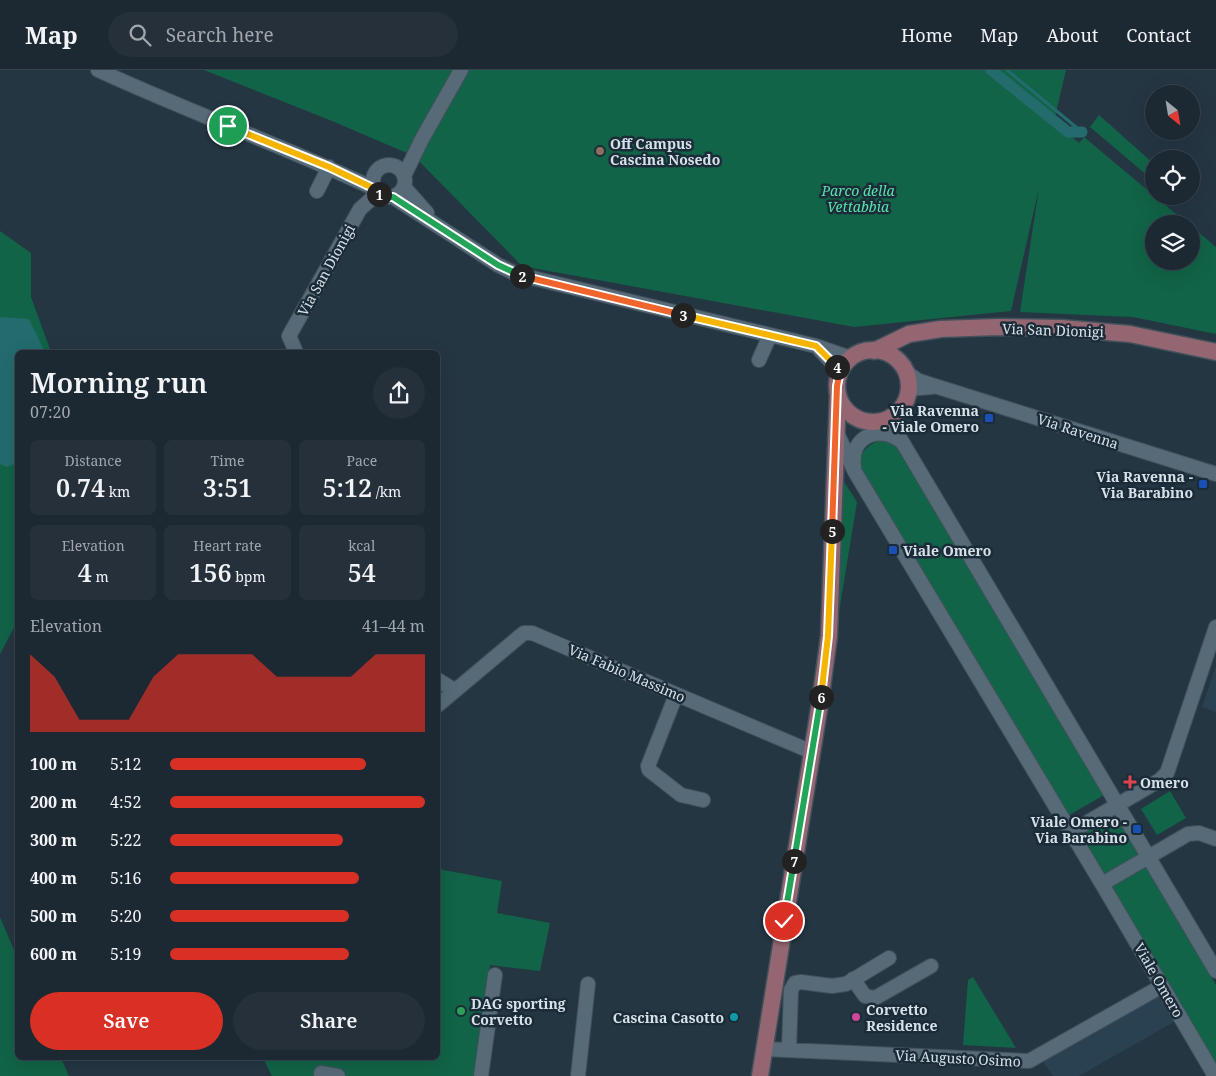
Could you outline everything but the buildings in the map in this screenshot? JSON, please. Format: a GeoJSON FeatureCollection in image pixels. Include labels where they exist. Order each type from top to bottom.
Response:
{"type":"FeatureCollection","features":[{"type":"Feature","properties":{"kind":"main road","name":"Via San Dionigi"},"geometry":{"type":"LineString","coordinates":[[893,350],[896,339],[909,334],[941,329],[998,327],[1061,328],[1130,334],[1216,352]]}},
{"type":"Feature","properties":{"kind":"main road"},"geometry":{"type":"LineString","coordinates":[[760,1076],[820,703],[828,636],[837,382],[840,371],[851,358],[862,352],[893,350],[906,372],[908,389],[905,401],[901,408],[888,418],[872,422],[857,418],[844,408],[838,394]]}},
{"type":"Feature","properties":{"kind":"street"},"geometry":{"type":"LineString","coordinates":[[98,70],[331,168],[385,197],[399,182],[461,70]]}},
{"type":"Feature","properties":{"kind":"street"},"geometry":{"type":"LineString","coordinates":[[376,191],[373,180],[376,172],[384,166],[434,222],[498,265],[516,274],[816,346],[851,358]]}},
{"type":"Feature","properties":{"kind":"street"},"geometry":{"type":"LineString","coordinates":[[331,168],[376,172]]}},
{"type":"Feature","properties":{"kind":"street"},"geometry":{"type":"LineString","coordinates":[[317,191],[331,168]]}},
{"type":"Feature","properties":{"kind":"street","name":"Via San Dionigi"},"geometry":{"type":"LineString","coordinates":[[295,350],[289,336],[360,209],[376,191]]}},
{"type":"Feature","properties":{"kind":"street"},"geometry":{"type":"LineString","coordinates":[[759,360],[770,335]]}},
{"type":"Feature","properties":{"kind":"street"},"geometry":{"type":"LineString","coordinates":[[816,346],[840,371]]}},
{"type":"Feature","properties":{"kind":"street","name":"Via Ravenna"},"geometry":{"type":"LineString","coordinates":[[906,372],[919,381],[1216,474]]}},
{"type":"Feature","properties":{"kind":"street","name":"Via Ravenna"},"geometry":{"type":"LineString","coordinates":[[908,389],[941,387]]}},
{"type":"Feature","properties":{"kind":"street"},"geometry":{"type":"LineString","coordinates":[[888,418],[1216,971]]}},
{"type":"Feature","properties":{"kind":"street","name":"Viale Omero"},"geometry":{"type":"LineString","coordinates":[[836,430],[854,468],[1215,1076]]}},
{"type":"Feature","properties":{"kind":"street"},"geometry":{"type":"LineString","coordinates":[[854,468],[855,450],[866,437],[883,433],[894,436],[903,442]]}},
{"type":"Feature","properties":{"kind":"street"},"geometry":{"type":"LineString","coordinates":[[1071,832],[1160,780],[1168,771],[1216,627]]}},
{"type":"Feature","properties":{"kind":"street","name":"Via Fabio Massimo"},"geometry":{"type":"LineString","coordinates":[[440,703],[524,633],[532,633],[812,752]]}},
{"type":"Feature","properties":{"kind":"street"},"geometry":{"type":"LineString","coordinates":[[440,681],[454,690]]}},
{"type":"Feature","properties":{"kind":"street"},"geometry":{"type":"LineString","coordinates":[[676,694],[648,766],[649,770],[681,795],[703,800]]}},
{"type":"Feature","properties":{"kind":"street"},"geometry":{"type":"LineString","coordinates":[[1102,884],[1188,834],[1199,833],[1216,839]]}},
{"type":"Feature","properties":{"kind":"street"},"geometry":{"type":"LineString","coordinates":[[789,1050],[792,990],[795,983],[839,986],[889,958]]}},
{"type":"Feature","properties":{"kind":"street"},"geometry":{"type":"LineString","coordinates":[[853,979],[865,996],[875,998],[931,966]]}},
{"type":"Feature","properties":{"kind":"street"},"geometry":{"type":"LineString","coordinates":[[481,1076],[495,975]]}},
{"type":"Feature","properties":{"kind":"street"},"geometry":{"type":"LineString","coordinates":[[578,1076],[588,984]]}},
{"type":"Feature","properties":{"kind":"street","name":"Via Augusto Osimo"},"geometry":{"type":"LineString","coordinates":[[764,1048],[1029,1061],[1162,986]]}},
{"type":"Feature","properties":{"kind":"street"},"geometry":{"type":"LineString","coordinates":[[320,1073],[338,1076]]}},
{"type":"Feature","properties":{"kind":"shaded area"},"geometry":{"type":"Polygon","coordinates":[[[0,317],[29,319],[44,350],[15,350],[15,464],[7,467],[0,464],[0,317]]]}},
{"type":"Feature","properties":{"kind":"shaded area"},"geometry":{"type":"Polygon","coordinates":[[[1216,666],[1216,712],[1202,707],[1216,666]]]}},
{"type":"Feature","properties":{"kind":"shaded area"},"geometry":{"type":"Polygon","coordinates":[[[1161,989],[1179,1019],[1079,1076],[1053,1076],[1041,1058],[1161,989]]]}},
{"type":"Feature","properties":{"kind":"green space","name":"Parco della Vettabbia"},"geometry":{"type":"Polygon","coordinates":[[[204,70],[1066,70],[1054,121],[1079,143],[1084,137],[1145,188],[1145,205],[1165,205],[1177,215],[1145,215],[1145,270],[1200,270],[1200,234],[1216,247],[1216,334],[1133,317],[1020,312],[1039,188],[1011,311],[854,327],[522,266],[414,156],[204,70]]]}},
{"type":"Feature","properties":{"kind":"green space"},"geometry":{"type":"Polygon","coordinates":[[[1099,115],[1145,156],[1145,173],[1090,127],[1099,115]]]}},
{"type":"Feature","properties":{"kind":"green space"},"geometry":{"type":"Polygon","coordinates":[[[0,231],[31,253],[31,297],[50,350],[15,350],[15,626],[0,654],[0,231]]]}},
{"type":"Feature","properties":{"kind":"green space"},"geometry":{"type":"Polygon","coordinates":[[[884,439],[894,444],[902,452],[1104,795],[1066,817],[863,477],[858,463],[862,454],[871,445],[884,439]]]}},
{"type":"Feature","properties":{"kind":"green space"},"geometry":{"type":"Polygon","coordinates":[[[843,480],[857,502],[838,618],[836,577],[839,482],[843,480]]]}},
{"type":"Feature","properties":{"kind":"green space"},"geometry":{"type":"Polygon","coordinates":[[[1170,791],[1186,818],[1157,835],[1141,809],[1170,791]]]}},
{"type":"Feature","properties":{"kind":"green space"},"geometry":{"type":"Polygon","coordinates":[[[1115,814],[1140,858],[1104,880],[1079,835],[1115,814]]]}},
{"type":"Feature","properties":{"kind":"green space"},"geometry":{"type":"Polygon","coordinates":[[[1144,864],[1216,985],[1216,1068],[1108,886],[1144,864]]]}},
{"type":"Feature","properties":{"kind":"green space","name":"DAG sporting Corvetto"},"geometry":{"type":"Polygon","coordinates":[[[440,869],[502,881],[497,913],[550,923],[540,971],[490,965],[475,1076],[272,1076],[264,1060],[440,1060],[440,869]]]}},
{"type":"Feature","properties":{"kind":"green space"},"geometry":{"type":"Polygon","coordinates":[[[0,917],[15,952],[15,1060],[62,1060],[69,1076],[0,1076],[0,917]]]}},
{"type":"Feature","properties":{"kind":"green space"},"geometry":{"type":"Polygon","coordinates":[[[973,977],[1016,1048],[963,1045],[968,980],[973,977]]]}},
{"type":"Feature","properties":{"kind":"waterway"},"geometry":{"type":"LineString","coordinates":[[991,70],[1068,132],[1082,132]]}},
{"type":"Feature","properties":{"kind":"waterway"},"geometry":{"type":"LineString","coordinates":[[1007,70],[1082,132]]}},
{"type":"Feature","properties":{"kind":"place","name":"Off Campus Cascina Nosedo"},"geometry":{"type":"Point","coordinates":[600,151]}},
{"type":"Feature","properties":{"kind":"place","name":"Via Ravenna - Viale Omero"},"geometry":{"type":"Point","coordinates":[989,418]}},
{"type":"Feature","properties":{"kind":"place","name":"Via Ravenna - Via Barabino"},"geometry":{"type":"Point","coordinates":[1203,484]}},
{"type":"Feature","properties":{"kind":"place","name":"Viale Omero"},"geometry":{"type":"Point","coordinates":[893,550]}},
{"type":"Feature","properties":{"kind":"place","name":"Omero"},"geometry":{"type":"Point","coordinates":[1130,782]}},
{"type":"Feature","properties":{"kind":"place","name":"Viale Omero - Via Barabino"},"geometry":{"type":"Point","coordinates":[1137,829]}},
{"type":"Feature","properties":{"kind":"place","name":"DAG sporting Corvetto"},"geometry":{"type":"Point","coordinates":[461,1011]}},
{"type":"Feature","properties":{"kind":"place","name":"Cascina Casotto"},"geometry":{"type":"Point","coordinates":[734,1017]}},
{"type":"Feature","properties":{"kind":"place","name":"Corvetto Residence"},"geometry":{"type":"Point","coordinates":[856,1017]}},
{"type":"Feature","properties":{"kind":"route"},"geometry":{"type":"LineString","coordinates":[[228,126],[334,169],[375,189],[382,196],[393,197],[498,265],[516,274],[816,346],[840,371],[837,386],[828,636],[820,703],[784,921]]}}]}
